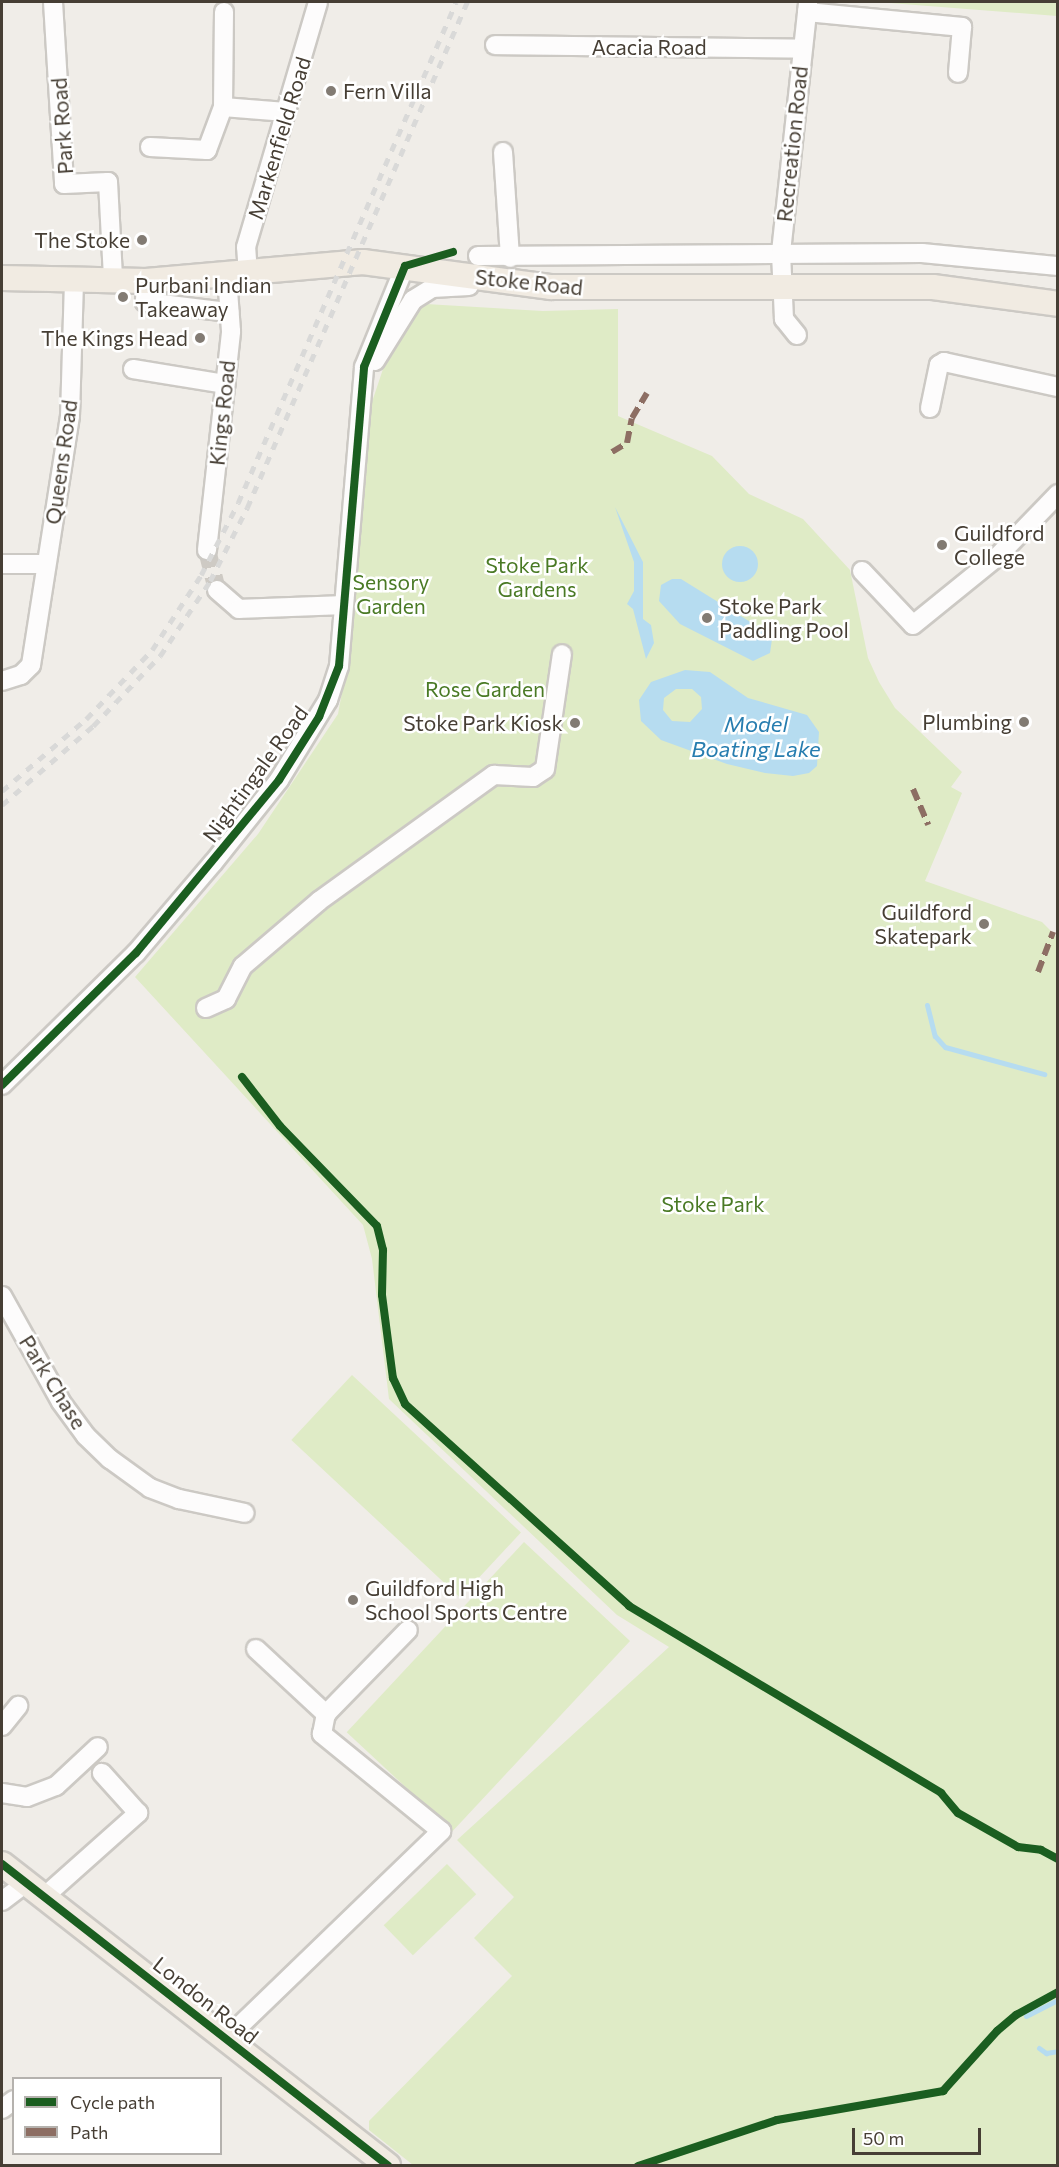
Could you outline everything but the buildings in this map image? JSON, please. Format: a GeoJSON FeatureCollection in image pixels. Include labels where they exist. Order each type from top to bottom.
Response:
{"type":"FeatureCollection","features":[{"type":"Feature","properties":{"kind":"main road","name":"Stoke Road"},"geometry":{"type":"LineString","coordinates":[[2,278],[146,280],[237,275],[363,262],[515,283],[587,288],[933,287],[1058,304]]}},
{"type":"Feature","properties":{"kind":"main road","name":"London Road"},"geometry":{"type":"LineString","coordinates":[[2,1864],[388,2166]]}},
{"type":"Feature","properties":{"kind":"street","name":"Park Road"},"geometry":{"type":"LineString","coordinates":[[53,2],[64,184],[108,182],[113,279]]}},
{"type":"Feature","properties":{"kind":"street","name":"Markenfield Road"},"geometry":{"type":"LineString","coordinates":[[237,275],[318,2]]}},
{"type":"Feature","properties":{"kind":"street"},"geometry":{"type":"LineString","coordinates":[[807,7],[962,27],[958,74]]}},
{"type":"Feature","properties":{"kind":"street","name":"Recreation Road"},"geometry":{"type":"LineString","coordinates":[[797,335],[784,319],[781,252],[807,7]]}},
{"type":"Feature","properties":{"kind":"street"},"geometry":{"type":"LineString","coordinates":[[150,147],[207,150],[223,107],[224,12]]}},
{"type":"Feature","properties":{"kind":"street","name":"Acacia Road"},"geometry":{"type":"LineString","coordinates":[[495,45],[802,49]]}},
{"type":"Feature","properties":{"kind":"street"},"geometry":{"type":"LineString","coordinates":[[223,107],[286,112]]}},
{"type":"Feature","properties":{"kind":"street"},"geometry":{"type":"LineString","coordinates":[[503,152],[510,258]]}},
{"type":"Feature","properties":{"kind":"street","name":"Stoke Road"},"geometry":{"type":"LineString","coordinates":[[478,256],[510,258],[781,252],[922,253],[1058,266]]}},
{"type":"Feature","properties":{"kind":"street","name":"Nightingale Road"},"geometry":{"type":"LineString","coordinates":[[2,1085],[136,953],[279,780],[328,700],[339,666],[364,367],[405,266]]}},
{"type":"Feature","properties":{"kind":"street","name":"Kings Road"},"geometry":{"type":"LineString","coordinates":[[207,549],[226,384],[229,312],[237,275]]}},
{"type":"Feature","properties":{"kind":"street","name":"Queens Road"},"geometry":{"type":"LineString","coordinates":[[2,681],[21,675],[31,665],[70,416],[74,279]]}},
{"type":"Feature","properties":{"kind":"street"},"geometry":{"type":"LineString","coordinates":[[146,280],[145,302],[229,312]]}},
{"type":"Feature","properties":{"kind":"street","name":"Nightingale Road"},"geometry":{"type":"LineString","coordinates":[[362,383],[413,300],[432,288],[467,286],[551,294],[587,288]]}},
{"type":"Feature","properties":{"kind":"street"},"geometry":{"type":"LineString","coordinates":[[930,408],[939,365],[944,362],[1058,387]]}},
{"type":"Feature","properties":{"kind":"street"},"geometry":{"type":"LineString","coordinates":[[133,369],[226,384]]}},
{"type":"Feature","properties":{"kind":"street"},"geometry":{"type":"LineString","coordinates":[[862,572],[913,625],[980,572],[1058,494]]}},
{"type":"Feature","properties":{"kind":"street"},"geometry":{"type":"LineString","coordinates":[[2,564],[45,564]]}},
{"type":"Feature","properties":{"kind":"street"},"geometry":{"type":"LineString","coordinates":[[217,590],[239,609],[343,605]]}},
{"type":"Feature","properties":{"kind":"street"},"geometry":{"type":"LineString","coordinates":[[206,1008],[226,999],[243,966],[319,901],[494,775],[533,777],[545,769],[562,654]]}},
{"type":"Feature","properties":{"kind":"street","name":"Park Chase"},"geometry":{"type":"LineString","coordinates":[[2,1296],[61,1401],[86,1436],[110,1459],[150,1488],[245,1513]]}},
{"type":"Feature","properties":{"kind":"street"},"geometry":{"type":"LineString","coordinates":[[227,2038],[441,1831],[322,1734],[326,1714],[408,1630]]}},
{"type":"Feature","properties":{"kind":"street"},"geometry":{"type":"LineString","coordinates":[[256,1649],[326,1714]]}},
{"type":"Feature","properties":{"kind":"street"},"geometry":{"type":"LineString","coordinates":[[2,1726],[18,1706]]}},
{"type":"Feature","properties":{"kind":"street"},"geometry":{"type":"LineString","coordinates":[[2,1793],[27,1797],[56,1786],[98,1747]]}},
{"type":"Feature","properties":{"kind":"street"},"geometry":{"type":"LineString","coordinates":[[2,1901],[36,1889],[138,1813],[102,1773]]}},
{"type":"Feature","properties":{"kind":"green space"},"geometry":{"type":"Polygon","coordinates":[[[877,2],[1057,2],[1057,16],[877,2]]]}},
{"type":"Feature","properties":{"kind":"green space","name":"Stoke Park"},"geometry":{"type":"Polygon","coordinates":[[[426,304],[543,311],[618,309],[618,416],[712,456],[749,494],[803,519],[850,570],[868,658],[895,708],[962,772],[951,787],[962,793],[925,881],[1042,922],[1057,937],[1057,2165],[413,2165],[369,2130],[369,2121],[512,1976],[474,1938],[514,1897],[457,1840],[669,1647],[617,1615],[389,1399],[372,1259],[363,1225],[135,977],[258,834],[338,714],[352,638],[370,408],[385,363],[413,315],[426,304]]]}},
{"type":"Feature","properties":{"kind":"green space"},"geometry":{"type":"Polygon","coordinates":[[[352,1375],[521,1533],[460,1598],[291,1440],[352,1375]]]}},
{"type":"Feature","properties":{"kind":"green space"},"geometry":{"type":"Polygon","coordinates":[[[524,1542],[630,1641],[453,1831],[347,1732],[524,1542]]]}},
{"type":"Feature","properties":{"kind":"green space"},"geometry":{"type":"Polygon","coordinates":[[[447,1864],[476,1894],[413,1955],[384,1925],[447,1864]]]}},
{"type":"Feature","properties":{"kind":"water"},"geometry":{"type":"Polygon","coordinates":[[[615,507],[643,562],[643,619],[651,625],[654,643],[646,659],[633,609],[627,604],[634,591],[634,562],[615,507]]]}},
{"type":"Feature","properties":{"kind":"water"},"geometry":{"type":"Polygon","coordinates":[[[740,546],[753,551],[758,564],[753,577],[740,582],[727,577],[722,564],[727,551],[740,546]]]}},
{"type":"Feature","properties":{"kind":"water","name":"Stoke Park Paddling Pool"},"geometry":{"type":"Polygon","coordinates":[[[672,579],[681,579],[765,631],[772,639],[770,653],[753,661],[680,624],[659,601],[661,585],[672,579]]]}},
{"type":"Feature","properties":{"kind":"water","name":"Model Boating Lake"},"geometry":{"type":"Polygon","coordinates":[[[685,670],[710,672],[748,698],[807,715],[819,732],[817,766],[809,773],[793,776],[765,773],[727,764],[661,740],[641,721],[639,700],[651,682],[685,670]],[[676,689],[664,698],[663,710],[672,721],[690,722],[702,709],[701,697],[692,689],[676,689]]]}},
{"type":"Feature","properties":{"kind":"waterway"},"geometry":{"type":"LineString","coordinates":[[927,1005],[935,1036],[945,1047],[1044,1074]]}},
{"type":"Feature","properties":{"kind":"waterway"},"geometry":{"type":"LineString","coordinates":[[1026,2016],[1058,2000]]}},
{"type":"Feature","properties":{"kind":"waterway"},"geometry":{"type":"LineString","coordinates":[[1039,2048],[1046,2053],[1058,2051]]}},
{"type":"Feature","properties":{"kind":"tunnel"},"geometry":{"type":"LineString","coordinates":[[207,550],[217,590]]}},
{"type":"Feature","properties":{"kind":"railway"},"geometry":{"type":"LineString","coordinates":[[2,791],[86,719],[152,650],[201,575],[238,503],[456,2]]}},
{"type":"Feature","properties":{"kind":"railway"},"geometry":{"type":"LineString","coordinates":[[2,805],[93,726],[160,656],[210,581],[247,508],[467,2]]}},
{"type":"Feature","properties":{"kind":"marked path"},"geometry":{"type":"LineString","coordinates":[[612,452],[627,443],[632,418],[647,393]]}},
{"type":"Feature","properties":{"kind":"marked path"},"geometry":{"type":"LineString","coordinates":[[913,789],[928,825]]}},
{"type":"Feature","properties":{"kind":"marked path"},"geometry":{"type":"LineString","coordinates":[[1038,972],[1053,932]]}},
{"type":"Feature","properties":{"kind":"cycle path"},"geometry":{"type":"LineString","coordinates":[[2,1085],[136,953],[279,780],[319,717],[339,666],[364,367],[405,266],[453,252]]}},
{"type":"Feature","properties":{"kind":"cycle path"},"geometry":{"type":"LineString","coordinates":[[242,1077],[280,1126],[377,1226],[383,1250],[382,1295],[393,1378],[405,1404],[629,1606],[941,1793],[958,1813],[1018,1847],[1041,1850],[1058,1859]]}},
{"type":"Feature","properties":{"kind":"cycle path"},"geometry":{"type":"LineString","coordinates":[[2,1864],[388,2166]]}},
{"type":"Feature","properties":{"kind":"cycle path"},"geometry":{"type":"LineString","coordinates":[[638,2166],[777,2120],[943,2091],[997,2031],[1016,2015],[1058,1992]]}},
{"type":"Feature","properties":{"kind":"place","name":"Fern Villa"},"geometry":{"type":"Point","coordinates":[331,91]}},
{"type":"Feature","properties":{"kind":"place","name":"The Stoke"},"geometry":{"type":"Point","coordinates":[142,240]}},
{"type":"Feature","properties":{"kind":"place","name":"Purbani Indian Takeaway"},"geometry":{"type":"Point","coordinates":[123,297]}},
{"type":"Feature","properties":{"kind":"place","name":"The Kings Head"},"geometry":{"type":"Point","coordinates":[200,338]}},
{"type":"Feature","properties":{"kind":"place","name":"Guildford College"},"geometry":{"type":"Point","coordinates":[942,545]}},
{"type":"Feature","properties":{"kind":"place","name":"Stoke Park Paddling Pool"},"geometry":{"type":"Point","coordinates":[707,618]}},
{"type":"Feature","properties":{"kind":"place","name":"Plumbing"},"geometry":{"type":"Point","coordinates":[1024,722]}},
{"type":"Feature","properties":{"kind":"place","name":"Stoke Park Kiosk"},"geometry":{"type":"Point","coordinates":[575,723]}},
{"type":"Feature","properties":{"kind":"place","name":"Guildford Skatepark"},"geometry":{"type":"Point","coordinates":[984,924]}},
{"type":"Feature","properties":{"kind":"place","name":"Guildford High School Sports Centre"},"geometry":{"type":"Point","coordinates":[353,1600]}},
{"type":"Feature","properties":{"kind":"park label","name":"Stoke Park Gardens"},"geometry":{"type":"Point","coordinates":[537,577]}},
{"type":"Feature","properties":{"kind":"park label","name":"Sensory Garden"},"geometry":{"type":"Point","coordinates":[391,594]}},
{"type":"Feature","properties":{"kind":"park label","name":"Rose Garden"},"geometry":{"type":"Point","coordinates":[485,689]}}]}
